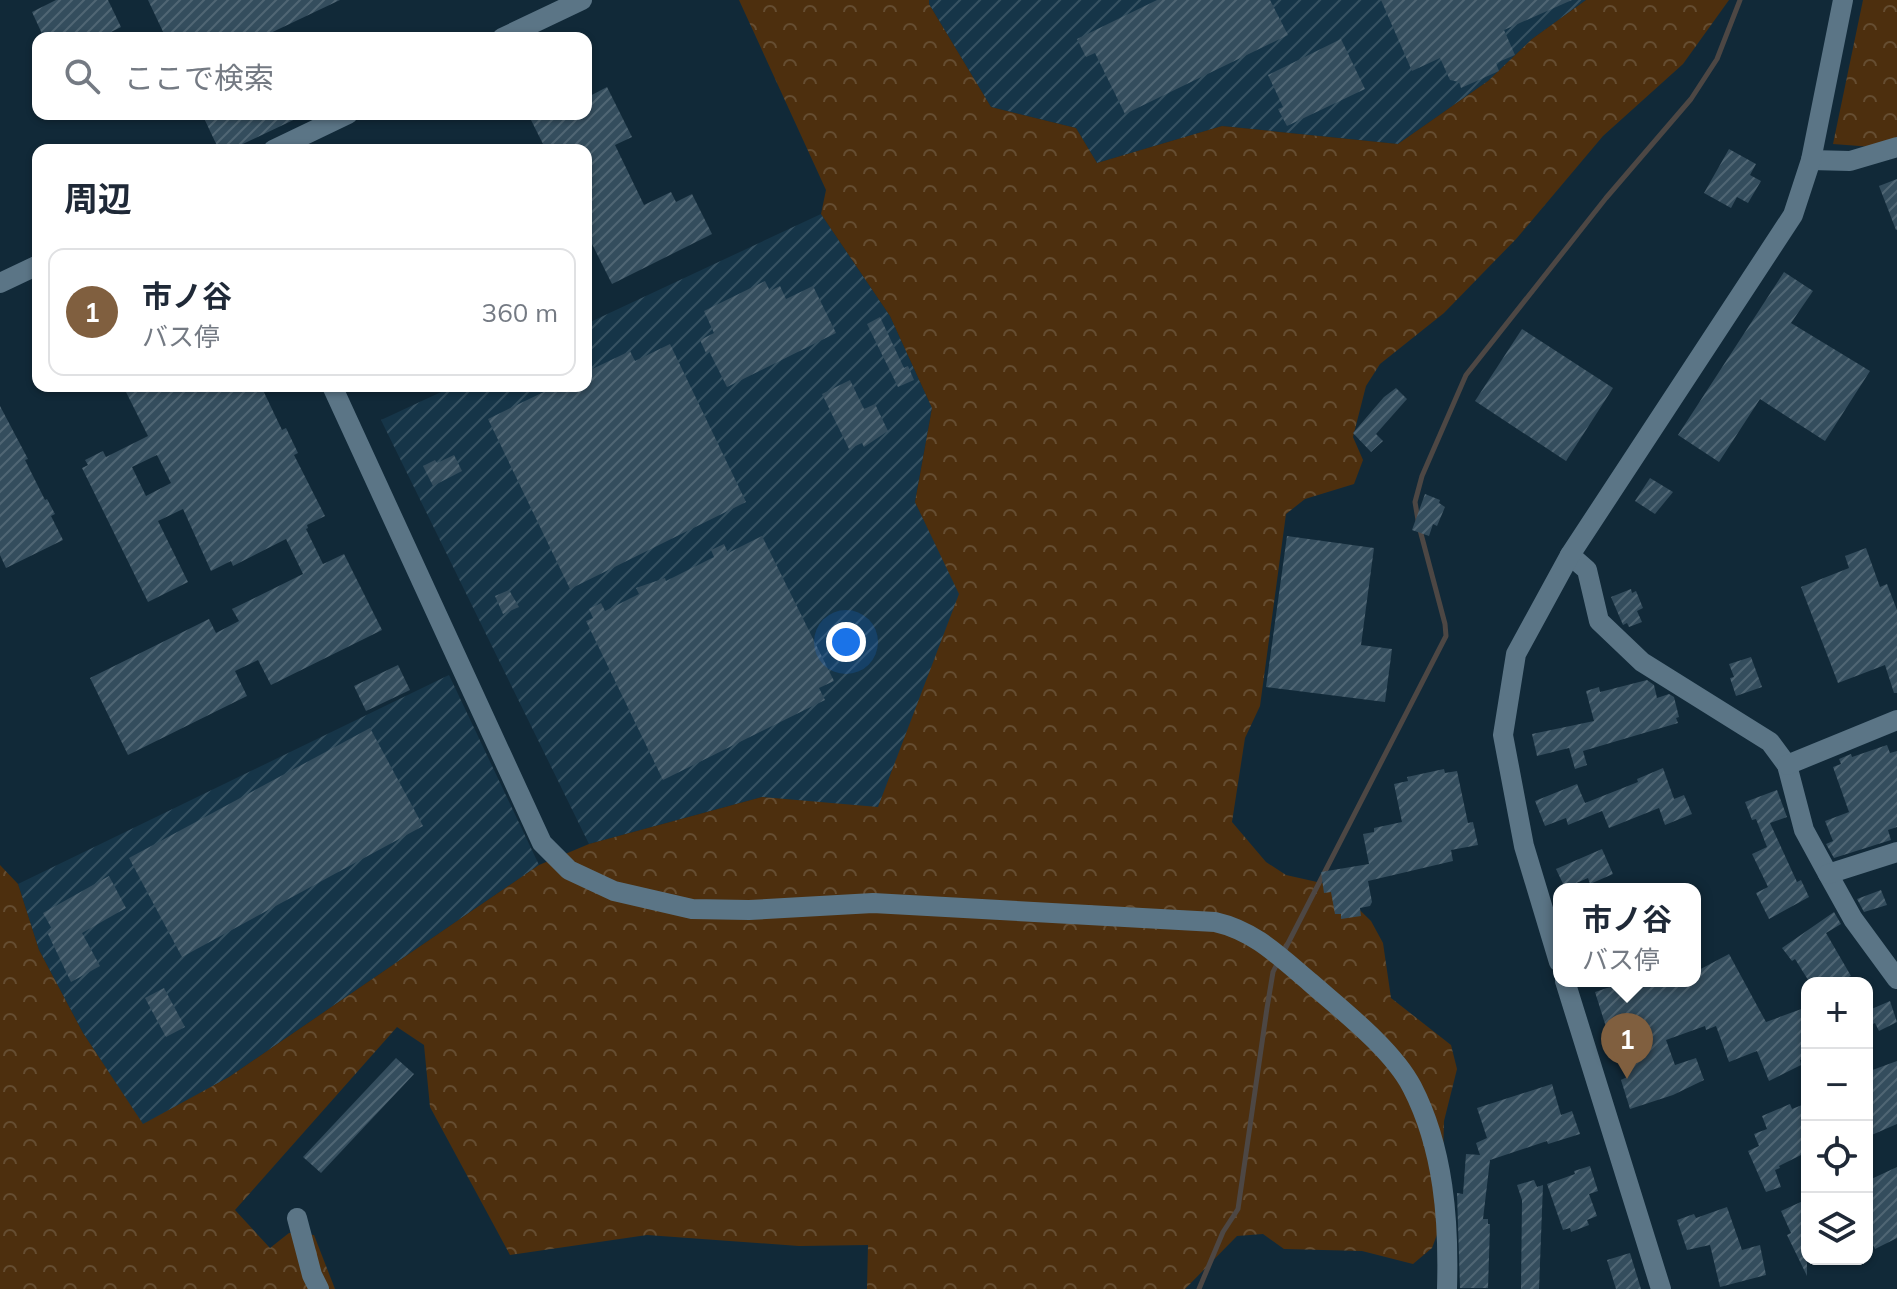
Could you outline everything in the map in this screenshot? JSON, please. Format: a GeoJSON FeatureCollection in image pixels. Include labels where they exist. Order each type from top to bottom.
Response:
{"type":"FeatureCollection","features":[{"type":"Feature","properties":{"kind":"street"},"geometry":{"type":"LineString","coordinates":[[515,32],[582,0]]}},
{"type":"Feature","properties":{"kind":"street"},"geometry":{"type":"LineString","coordinates":[[1553,942],[1524,846],[1503,735],[1516,654],[1570,555],[1793,215],[1811,160],[1843,0]]}},
{"type":"Feature","properties":{"kind":"street"},"geometry":{"type":"LineString","coordinates":[[286,144],[336,120]]}},
{"type":"Feature","properties":{"kind":"street"},"geometry":{"type":"LineString","coordinates":[[1811,160],[1850,161],[1897,147]]}},
{"type":"Feature","properties":{"kind":"street"},"geometry":{"type":"LineString","coordinates":[[0,283],[32,268]]}},
{"type":"Feature","properties":{"kind":"street"},"geometry":{"type":"LineString","coordinates":[[335,392],[542,843],[569,870],[614,891],[692,909],[749,910],[873,903],[1215,922],[1238,927],[1269,948],[1378,1043],[1411,1085],[1425,1119],[1440,1174],[1449,1235],[1447,1289]]}},
{"type":"Feature","properties":{"kind":"street"},"geometry":{"type":"LineString","coordinates":[[1570,555],[1587,570],[1599,621],[1642,662],[1770,742],[1787,765],[1804,830],[1853,919],[1895,972]]}},
{"type":"Feature","properties":{"kind":"street"},"geometry":{"type":"LineString","coordinates":[[1787,765],[1897,720]]}},
{"type":"Feature","properties":{"kind":"street"},"geometry":{"type":"LineString","coordinates":[[1828,874],[1897,852]]}},
{"type":"Feature","properties":{"kind":"street"},"geometry":{"type":"LineString","coordinates":[[1567,987],[1661,1289]]}},
{"type":"Feature","properties":{"kind":"street"},"geometry":{"type":"LineString","coordinates":[[297,1218],[312,1275],[319,1289]]}},
{"type":"Feature","properties":{"kind":"shaded area"},"geometry":{"type":"Polygon","coordinates":[[[929,0],[1586,0],[1532,39],[1488,81],[1398,144],[1222,126],[1097,163],[1076,128],[991,107],[929,0]]]}},
{"type":"Feature","properties":{"kind":"shaded area"},"geometry":{"type":"Polygon","coordinates":[[[821,214],[890,316],[932,408],[915,502],[960,594],[878,808],[762,797],[589,844],[381,420],[441,392],[592,392],[592,321],[821,214]]]}},
{"type":"Feature","properties":{"kind":"shaded area"},"geometry":{"type":"Polygon","coordinates":[[[449,675],[539,865],[229,1077],[143,1125],[83,1033],[39,950],[18,884],[449,675]]]}},
{"type":"Feature","properties":{"kind":"green space"},"geometry":{"type":"Polygon","coordinates":[[[739,0],[929,0],[991,107],[1076,128],[1097,163],[1222,126],[1398,144],[1488,81],[1532,39],[1586,0],[1729,0],[1683,64],[1603,136],[1517,238],[1444,313],[1380,364],[1366,386],[1353,437],[1363,460],[1354,484],[1305,499],[1286,514],[1260,706],[1245,738],[1232,822],[1266,862],[1286,875],[1335,886],[1371,921],[1383,943],[1391,998],[1451,1045],[1457,1069],[1444,1121],[1441,1224],[1432,1248],[1413,1264],[1362,1251],[1284,1249],[1263,1234],[1237,1236],[1185,1289],[867,1289],[868,1245],[799,1246],[647,1235],[510,1255],[430,1107],[424,1045],[397,1027],[235,1210],[270,1248],[289,1233],[314,1235],[335,1289],[0,1289],[0,865],[18,884],[39,950],[83,1033],[143,1124],[229,1077],[539,865],[589,844],[762,797],[878,807],[959,594],[915,502],[932,408],[890,316],[821,214],[826,190],[739,0]]]}},
{"type":"Feature","properties":{"kind":"green space"},"geometry":{"type":"Polygon","coordinates":[[[1863,0],[1897,0],[1897,137],[1873,147],[1833,144],[1863,0]]]}},
{"type":"Feature","properties":{"kind":"building"},"geometry":{"type":"Polygon","coordinates":[[[56,0],[108,0],[121,27],[111,32],[41,32],[32,12],[56,0]]]}},
{"type":"Feature","properties":{"kind":"building"},"geometry":{"type":"Polygon","coordinates":[[[148,0],[340,0],[273,32],[163,32],[148,0]]]}},
{"type":"Feature","properties":{"kind":"building"},"geometry":{"type":"Polygon","coordinates":[[[1157,0],[1270,0],[1288,35],[1125,114],[1095,53],[1086,57],[1077,39],[1157,0]]]}},
{"type":"Feature","properties":{"kind":"building"},"geometry":{"type":"Polygon","coordinates":[[[1381,0],[1572,0],[1504,30],[1515,55],[1496,63],[1499,71],[1461,88],[1459,82],[1450,80],[1440,58],[1412,71],[1381,0]]]}},
{"type":"Feature","properties":{"kind":"building"},"geometry":{"type":"Polygon","coordinates":[[[1341,39],[1365,89],[1287,126],[1278,109],[1283,107],[1268,75],[1341,39]]]}},
{"type":"Feature","properties":{"kind":"building"},"geometry":{"type":"Polygon","coordinates":[[[607,87],[632,137],[615,145],[644,205],[671,192],[676,202],[692,194],[712,234],[612,284],[592,244],[592,144],[543,144],[531,120],[592,120],[592,95],[607,87]]]}},
{"type":"Feature","properties":{"kind":"building"},"geometry":{"type":"Polygon","coordinates":[[[205,120],[293,120],[243,144],[216,144],[205,120]]]}},
{"type":"Feature","properties":{"kind":"building"},"geometry":{"type":"Polygon","coordinates":[[[1729,149],[1756,164],[1750,175],[1761,181],[1748,203],[1737,197],[1731,208],[1704,193],[1729,149]]]}},
{"type":"Feature","properties":{"kind":"building"},"geometry":{"type":"Polygon","coordinates":[[[1897,179],[1897,230],[1896,230],[1879,186],[1897,179]]]}},
{"type":"Feature","properties":{"kind":"building"},"geometry":{"type":"Polygon","coordinates":[[[1784,272],[1813,291],[1791,323],[1870,371],[1825,441],[1760,399],[1719,462],[1678,435],[1784,272]]]}},
{"type":"Feature","properties":{"kind":"building"},"geometry":{"type":"Polygon","coordinates":[[[765,281],[770,291],[780,286],[786,299],[813,286],[836,333],[727,387],[700,340],[714,333],[704,311],[765,281]]]}},
{"type":"Feature","properties":{"kind":"building"},"geometry":{"type":"Polygon","coordinates":[[[880,317],[904,368],[908,366],[914,380],[898,387],[867,324],[880,317]]]}},
{"type":"Feature","properties":{"kind":"building"},"geometry":{"type":"Polygon","coordinates":[[[1522,329],[1613,388],[1566,461],[1475,401],[1522,329]]]}},
{"type":"Feature","properties":{"kind":"building"},"geometry":{"type":"Polygon","coordinates":[[[670,344],[746,502],[570,589],[488,419],[544,392],[592,392],[592,369],[630,351],[635,361],[670,344]]]}},
{"type":"Feature","properties":{"kind":"building"},"geometry":{"type":"Polygon","coordinates":[[[850,380],[864,409],[875,404],[888,431],[864,447],[862,443],[849,449],[822,394],[850,380]]]}},
{"type":"Feature","properties":{"kind":"building"},"geometry":{"type":"Polygon","coordinates":[[[1396,388],[1407,399],[1376,434],[1383,441],[1371,452],[1353,433],[1384,397],[1396,388]]]}},
{"type":"Feature","properties":{"kind":"building"},"geometry":{"type":"Polygon","coordinates":[[[126,392],[264,392],[282,430],[286,428],[298,453],[294,455],[325,516],[307,525],[306,529],[323,564],[344,554],[382,630],[271,685],[258,660],[235,671],[247,696],[128,755],[90,678],[209,619],[216,633],[239,621],[232,609],[303,574],[286,539],[233,566],[231,561],[211,571],[183,509],[158,521],[188,582],[148,602],[82,468],[88,465],[85,460],[103,451],[106,457],[148,436],[126,392]],[[157,455],[132,467],[146,496],[171,483],[157,455]]]}},
{"type":"Feature","properties":{"kind":"building"},"geometry":{"type":"Polygon","coordinates":[[[0,406],[45,500],[55,514],[51,516],[63,540],[6,568],[0,555],[0,406]]]}},
{"type":"Feature","properties":{"kind":"building"},"geometry":{"type":"Polygon","coordinates":[[[454,455],[462,471],[433,486],[423,466],[454,455]]]}},
{"type":"Feature","properties":{"kind":"building"},"geometry":{"type":"Polygon","coordinates":[[[1650,478],[1673,492],[1655,514],[1635,501],[1650,478]]]}},
{"type":"Feature","properties":{"kind":"building"},"geometry":{"type":"Polygon","coordinates":[[[1425,494],[1440,500],[1439,503],[1445,507],[1429,536],[1412,530],[1425,494]]]}},
{"type":"Feature","properties":{"kind":"building"},"geometry":{"type":"Polygon","coordinates":[[[762,536],[834,681],[819,688],[825,700],[663,780],[586,621],[593,618],[589,609],[601,603],[605,611],[639,594],[636,588],[665,578],[666,581],[714,557],[711,550],[724,544],[728,553],[762,536]]]}},
{"type":"Feature","properties":{"kind":"building"},"geometry":{"type":"Polygon","coordinates":[[[1287,536],[1374,548],[1361,645],[1392,649],[1385,702],[1266,687],[1287,536]]]}},
{"type":"Feature","properties":{"kind":"building"},"geometry":{"type":"Polygon","coordinates":[[[1866,548],[1880,587],[1887,584],[1897,610],[1897,693],[1894,693],[1885,665],[1838,683],[1801,587],[1849,568],[1845,556],[1866,548]]]}},
{"type":"Feature","properties":{"kind":"building"},"geometry":{"type":"Polygon","coordinates":[[[1631,589],[1632,593],[1636,591],[1643,608],[1637,611],[1642,622],[1629,627],[1627,623],[1623,625],[1611,597],[1631,589]]]}},
{"type":"Feature","properties":{"kind":"building"},"geometry":{"type":"Polygon","coordinates":[[[509,590],[519,607],[503,614],[495,596],[509,590]]]}},
{"type":"Feature","properties":{"kind":"building"},"geometry":{"type":"Polygon","coordinates":[[[1751,657],[1762,687],[1736,696],[1729,664],[1751,657]]]}},
{"type":"Feature","properties":{"kind":"building"},"geometry":{"type":"Polygon","coordinates":[[[398,665],[410,690],[366,711],[354,686],[398,665]]]}},
{"type":"Feature","properties":{"kind":"building"},"geometry":{"type":"Polygon","coordinates":[[[1647,680],[1654,685],[1657,698],[1669,694],[1674,697],[1678,723],[1583,751],[1587,765],[1575,769],[1569,748],[1537,756],[1532,734],[1594,721],[1586,691],[1599,687],[1600,692],[1647,680]]]}},
{"type":"Feature","properties":{"kind":"building"},"geometry":{"type":"Polygon","coordinates":[[[370,728],[423,826],[182,957],[129,858],[370,728]]]}},
{"type":"Feature","properties":{"kind":"building"},"geometry":{"type":"Polygon","coordinates":[[[1887,745],[1890,753],[1897,751],[1897,827],[1888,830],[1891,840],[1834,858],[1826,844],[1833,841],[1825,821],[1849,812],[1833,767],[1841,764],[1839,759],[1851,754],[1852,757],[1887,745]]]}},
{"type":"Feature","properties":{"kind":"building"},"geometry":{"type":"Polygon","coordinates":[[[1663,768],[1674,799],[1684,795],[1692,814],[1665,825],[1659,808],[1609,828],[1602,811],[1568,825],[1566,818],[1545,826],[1535,801],[1577,784],[1585,803],[1638,782],[1637,779],[1663,768]]]}},
{"type":"Feature","properties":{"kind":"building"},"geometry":{"type":"Polygon","coordinates":[[[1444,769],[1445,773],[1457,771],[1468,823],[1473,822],[1478,845],[1451,850],[1453,861],[1368,881],[1370,906],[1360,908],[1361,916],[1341,919],[1341,914],[1335,914],[1331,892],[1324,893],[1321,872],[1369,864],[1363,834],[1374,832],[1374,828],[1402,822],[1394,784],[1408,781],[1407,777],[1444,769]]]}},
{"type":"Feature","properties":{"kind":"building"},"geometry":{"type":"Polygon","coordinates":[[[1777,790],[1787,817],[1770,823],[1797,882],[1801,880],[1809,897],[1769,919],[1756,893],[1768,887],[1752,854],[1767,847],[1756,819],[1752,820],[1745,802],[1777,790]]]}},
{"type":"Feature","properties":{"kind":"building"},"geometry":{"type":"Polygon","coordinates":[[[1602,849],[1613,874],[1592,883],[1588,878],[1576,883],[1563,883],[1556,869],[1602,849]]]}},
{"type":"Feature","properties":{"kind":"building"},"geometry":{"type":"Polygon","coordinates":[[[109,876],[126,908],[82,933],[100,966],[71,982],[47,932],[52,929],[43,913],[109,876]]]}},
{"type":"Feature","properties":{"kind":"building"},"geometry":{"type":"Polygon","coordinates":[[[1881,890],[1887,905],[1864,912],[1857,899],[1881,890]]]}},
{"type":"Feature","properties":{"kind":"building"},"geometry":{"type":"Polygon","coordinates":[[[1834,912],[1841,924],[1826,933],[1851,976],[1806,977],[1795,959],[1792,961],[1782,948],[1834,912]]]}},
{"type":"Feature","properties":{"kind":"building"},"geometry":{"type":"Polygon","coordinates":[[[1729,954],[1766,1022],[1801,1009],[1801,1065],[1769,1081],[1757,1051],[1729,1062],[1716,1026],[1706,1030],[1705,1026],[1666,1040],[1675,1065],[1696,1058],[1704,1080],[1673,1095],[1630,1109],[1621,1080],[1629,1076],[1619,1040],[1611,1043],[1595,992],[1610,987],[1701,987],[1701,969],[1729,954]]]}},
{"type":"Feature","properties":{"kind":"building"},"geometry":{"type":"Polygon","coordinates":[[[164,988],[185,1027],[166,1037],[145,998],[164,988]]]}},
{"type":"Feature","properties":{"kind":"building"},"geometry":{"type":"Polygon","coordinates":[[[1890,1001],[1897,1022],[1879,1031],[1873,1024],[1873,1008],[1890,1001]]]}},
{"type":"Feature","properties":{"kind":"building"},"geometry":{"type":"Polygon","coordinates":[[[396,1058],[414,1074],[321,1173],[303,1157],[396,1058]]]}},
{"type":"Feature","properties":{"kind":"building"},"geometry":{"type":"Polygon","coordinates":[[[1897,1061],[1897,1124],[1873,1134],[1873,1121],[1873,1070],[1897,1061]]]}},
{"type":"Feature","properties":{"kind":"building"},"geometry":{"type":"Polygon","coordinates":[[[1552,1084],[1561,1115],[1572,1111],[1580,1134],[1548,1144],[1547,1141],[1490,1160],[1483,1219],[1488,1219],[1490,1224],[1488,1288],[1460,1288],[1457,1193],[1463,1194],[1466,1154],[1480,1155],[1476,1143],[1487,1138],[1477,1108],[1552,1084]]]}},
{"type":"Feature","properties":{"kind":"building"},"geometry":{"type":"Polygon","coordinates":[[[1790,1104],[1792,1109],[1801,1105],[1801,1155],[1775,1170],[1781,1187],[1766,1192],[1748,1151],[1759,1146],[1754,1134],[1767,1129],[1762,1116],[1790,1104]]]}},
{"type":"Feature","properties":{"kind":"building"},"geometry":{"type":"Polygon","coordinates":[[[1590,1166],[1598,1191],[1589,1194],[1597,1216],[1587,1220],[1589,1225],[1571,1232],[1570,1228],[1563,1230],[1547,1184],[1590,1166]]]}},
{"type":"Feature","properties":{"kind":"building"},"geometry":{"type":"Polygon","coordinates":[[[1897,1167],[1897,1238],[1875,1249],[1873,1245],[1873,1178],[1897,1167]]]}},
{"type":"Feature","properties":{"kind":"building"},"geometry":{"type":"Polygon","coordinates":[[[1534,1180],[1537,1187],[1543,1185],[1539,1289],[1521,1289],[1522,1200],[1517,1185],[1534,1180]]]}},
{"type":"Feature","properties":{"kind":"building"},"geometry":{"type":"Polygon","coordinates":[[[1801,1202],[1801,1264],[1787,1235],[1791,1233],[1781,1211],[1801,1202]]]}},
{"type":"Feature","properties":{"kind":"building"},"geometry":{"type":"Polygon","coordinates":[[[1727,1207],[1742,1250],[1760,1245],[1766,1275],[1720,1287],[1710,1245],[1687,1250],[1677,1220],[1694,1214],[1696,1218],[1727,1207]]]}},
{"type":"Feature","properties":{"kind":"building"},"geometry":{"type":"Polygon","coordinates":[[[1630,1253],[1641,1289],[1616,1289],[1607,1260],[1630,1253]]]}},
{"type":"Feature","properties":{"kind":"waterway"},"geometry":{"type":"LineString","coordinates":[[1418,520],[1415,502],[1422,476],[1466,375],[1606,198],[1691,99],[1717,59],[1740,0]]}},
{"type":"Feature","properties":{"kind":"waterway"},"geometry":{"type":"LineString","coordinates":[[1283,953],[1446,636],[1420,530]]}},
{"type":"Feature","properties":{"kind":"waterway"},"geometry":{"type":"LineString","coordinates":[[1199,1289],[1223,1232],[1238,1209],[1267,1008],[1273,972],[1278,962]]}},
{"type":"Feature","properties":{"kind":"place","name":"市ノ谷"},"geometry":{"type":"Point","coordinates":[1627,1079]}}]}
